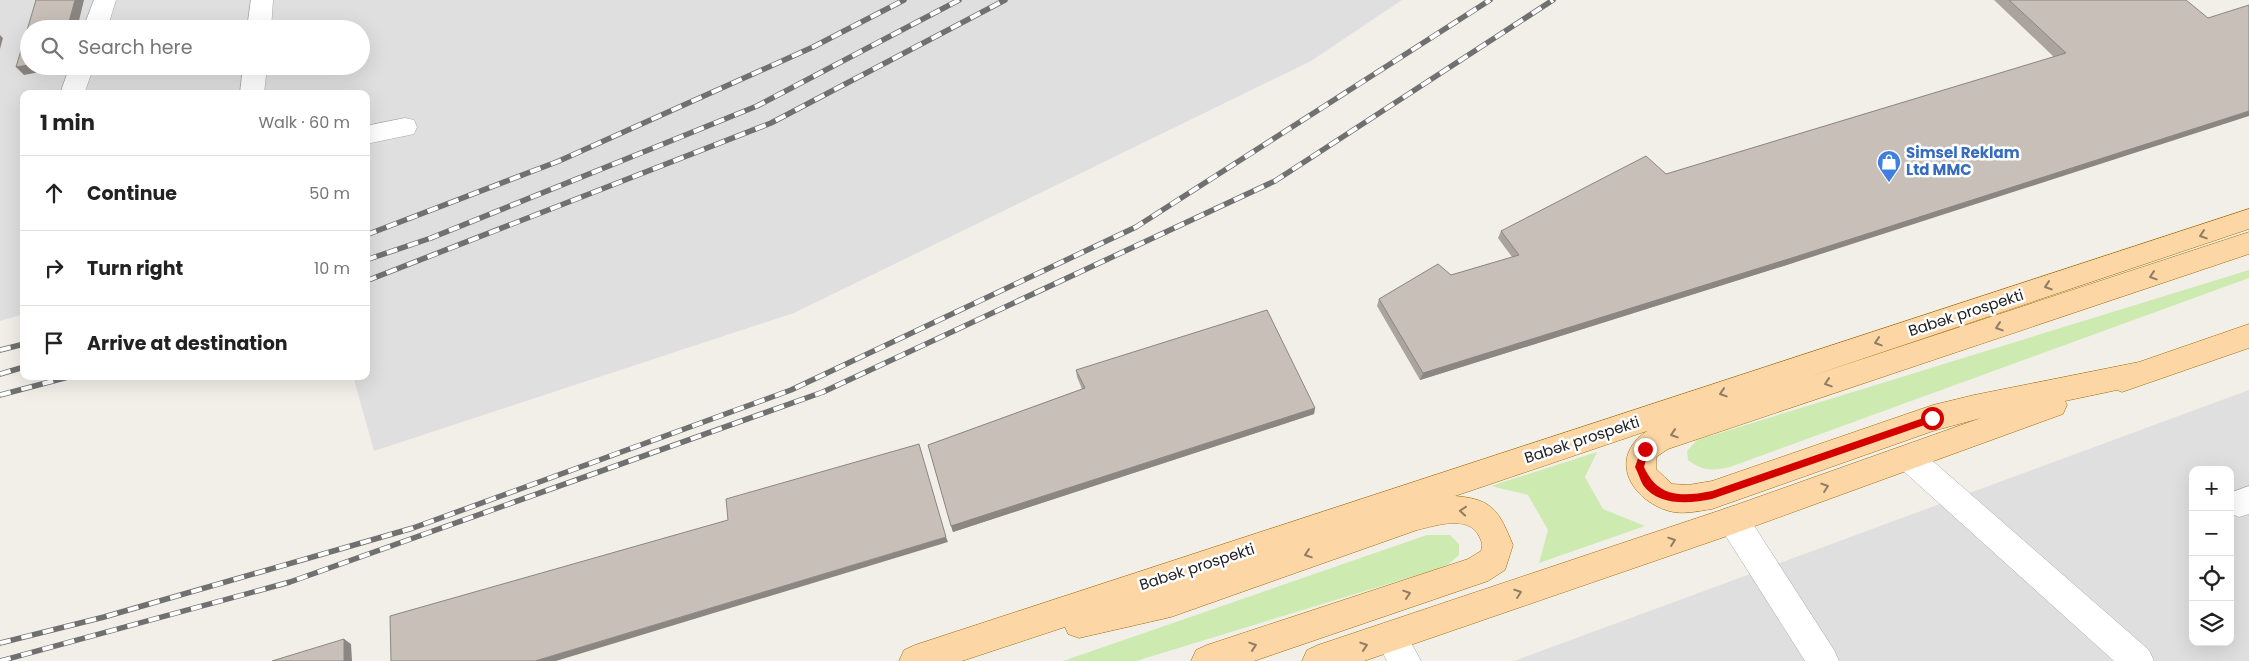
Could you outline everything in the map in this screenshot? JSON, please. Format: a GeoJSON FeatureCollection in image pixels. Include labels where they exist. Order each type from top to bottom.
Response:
{"type":"FeatureCollection","features":[{"type":"Feature","properties":{"kind":"main road","name":"Babək prospekti"},"geometry":{"type":"LineString","coordinates":[[918,660],[2249,219]]}},
{"type":"Feature","properties":{"kind":"main road"},"geometry":{"type":"LineString","coordinates":[[2138,374],[1974,407],[1932,418],[1712,495],[1691,499],[1665,496],[1647,483],[1640,467],[1645,449],[1659,439],[2249,243]]}},
{"type":"Feature","properties":{"kind":"main road"},"geometry":{"type":"LineString","coordinates":[[1318,661],[1398,649],[1733,520],[2249,336]]}},
{"type":"Feature","properties":{"kind":"main road"},"geometry":{"type":"LineString","coordinates":[[918,660],[1171,602],[1417,516],[1447,509],[1472,511],[1489,524],[1498,545],[1494,560],[1477,571],[1207,661]]}},
{"type":"Feature","properties":{"kind":"street"},"geometry":{"type":"LineString","coordinates":[[98,20],[105,0]]}},
{"type":"Feature","properties":{"kind":"street"},"geometry":{"type":"LineString","coordinates":[[260,20],[262,0]]}},
{"type":"Feature","properties":{"kind":"street"},"geometry":{"type":"LineString","coordinates":[[73,90],[79,75]]}},
{"type":"Feature","properties":{"kind":"street"},"geometry":{"type":"LineString","coordinates":[[252,90],[254,75]]}},
{"type":"Feature","properties":{"kind":"street"},"geometry":{"type":"LineString","coordinates":[[370,134],[405,127]]}},
{"type":"Feature","properties":{"kind":"street"},"geometry":{"type":"LineString","coordinates":[[1909,458],[2138,661]]}},
{"type":"Feature","properties":{"kind":"street"},"geometry":{"type":"LineString","coordinates":[[1733,520],[1823,661]]}},
{"type":"Feature","properties":{"kind":"shaded area"},"geometry":{"type":"Polygon","coordinates":[[[0,0],[1402,0],[1311,61],[794,313],[374,451],[354,380],[370,380],[370,90],[20,90],[20,315],[0,321],[0,0]]]}},
{"type":"Feature","properties":{"kind":"shaded area"},"geometry":{"type":"Polygon","coordinates":[[[2249,390],[2249,661],[1514,661],[2249,390]]]}},
{"type":"Feature","properties":{"kind":"green space"},"geometry":{"type":"Polygon","coordinates":[[[2249,270],[2249,278],[1730,467],[1708,469],[1688,460],[1687,451],[1697,440],[2249,270]]]}},
{"type":"Feature","properties":{"kind":"green space"},"geometry":{"type":"Polygon","coordinates":[[[1597,452],[1585,477],[1603,509],[1645,526],[1539,563],[1548,530],[1528,495],[1491,486],[1597,452]]]}},
{"type":"Feature","properties":{"kind":"green space"},"geometry":{"type":"Polygon","coordinates":[[[1427,535],[1450,535],[1459,544],[1459,555],[1449,564],[1437,569],[1136,661],[1063,661],[1427,535]]]}},
{"type":"Feature","properties":{"kind":"building"},"geometry":{"type":"Polygon","coordinates":[[[36,0],[75,0],[69,20],[30,20],[36,0]]]}},
{"type":"Feature","properties":{"kind":"building"},"geometry":{"type":"Polygon","coordinates":[[[2009,0],[2186,0],[2208,18],[2249,5],[2249,111],[1798,256],[1423,373],[1379,299],[1438,264],[1451,275],[1519,255],[1501,231],[1646,156],[1666,174],[2066,53],[2009,0]]]}},
{"type":"Feature","properties":{"kind":"building"},"geometry":{"type":"Polygon","coordinates":[[[20,54],[20,66],[16,67],[20,54]]]}},
{"type":"Feature","properties":{"kind":"building"},"geometry":{"type":"Polygon","coordinates":[[[1267,310],[1315,408],[951,526],[928,445],[1085,388],[1076,370],[1267,310]]]}},
{"type":"Feature","properties":{"kind":"building"},"geometry":{"type":"Polygon","coordinates":[[[919,444],[946,537],[535,661],[391,661],[390,616],[728,520],[726,499],[919,444]]]}},
{"type":"Feature","properties":{"kind":"building"},"geometry":{"type":"Polygon","coordinates":[[[344,639],[344,661],[272,661],[344,639]]]}},
{"type":"Feature","properties":{"kind":"railway"},"geometry":{"type":"LineString","coordinates":[[370,233],[559,161],[813,47],[904,0]]}},
{"type":"Feature","properties":{"kind":"railway"},"geometry":{"type":"LineString","coordinates":[[370,259],[431,238],[757,106],[959,0]]}},
{"type":"Feature","properties":{"kind":"railway"},"geometry":{"type":"LineString","coordinates":[[370,279],[771,123],[1005,0]]}},
{"type":"Feature","properties":{"kind":"railway"},"geometry":{"type":"LineString","coordinates":[[0,643],[104,617],[413,528],[791,390],[1136,227],[1490,0]]}},
{"type":"Feature","properties":{"kind":"railway"},"geometry":{"type":"LineString","coordinates":[[0,661],[290,582],[823,392],[1275,181],[1553,0]]}},
{"type":"Feature","properties":{"kind":"railway"},"geometry":{"type":"LineString","coordinates":[[0,350],[20,345]]}},
{"type":"Feature","properties":{"kind":"railway"},"geometry":{"type":"LineString","coordinates":[[0,374],[20,368]]}},
{"type":"Feature","properties":{"kind":"railway"},"geometry":{"type":"LineString","coordinates":[[0,395],[57,380]]}},
{"type":"Feature","properties":{"kind":"place","name":"Simsel Reklam Ltd MMC"},"geometry":{"type":"Point","coordinates":[1889,183]}},
{"type":"Feature","properties":{"kind":"route"},"geometry":{"type":"LineString","coordinates":[[1645,449],[1640,467],[1647,483],[1665,496],[1691,499],[1712,495],[1932,418]]}}]}
